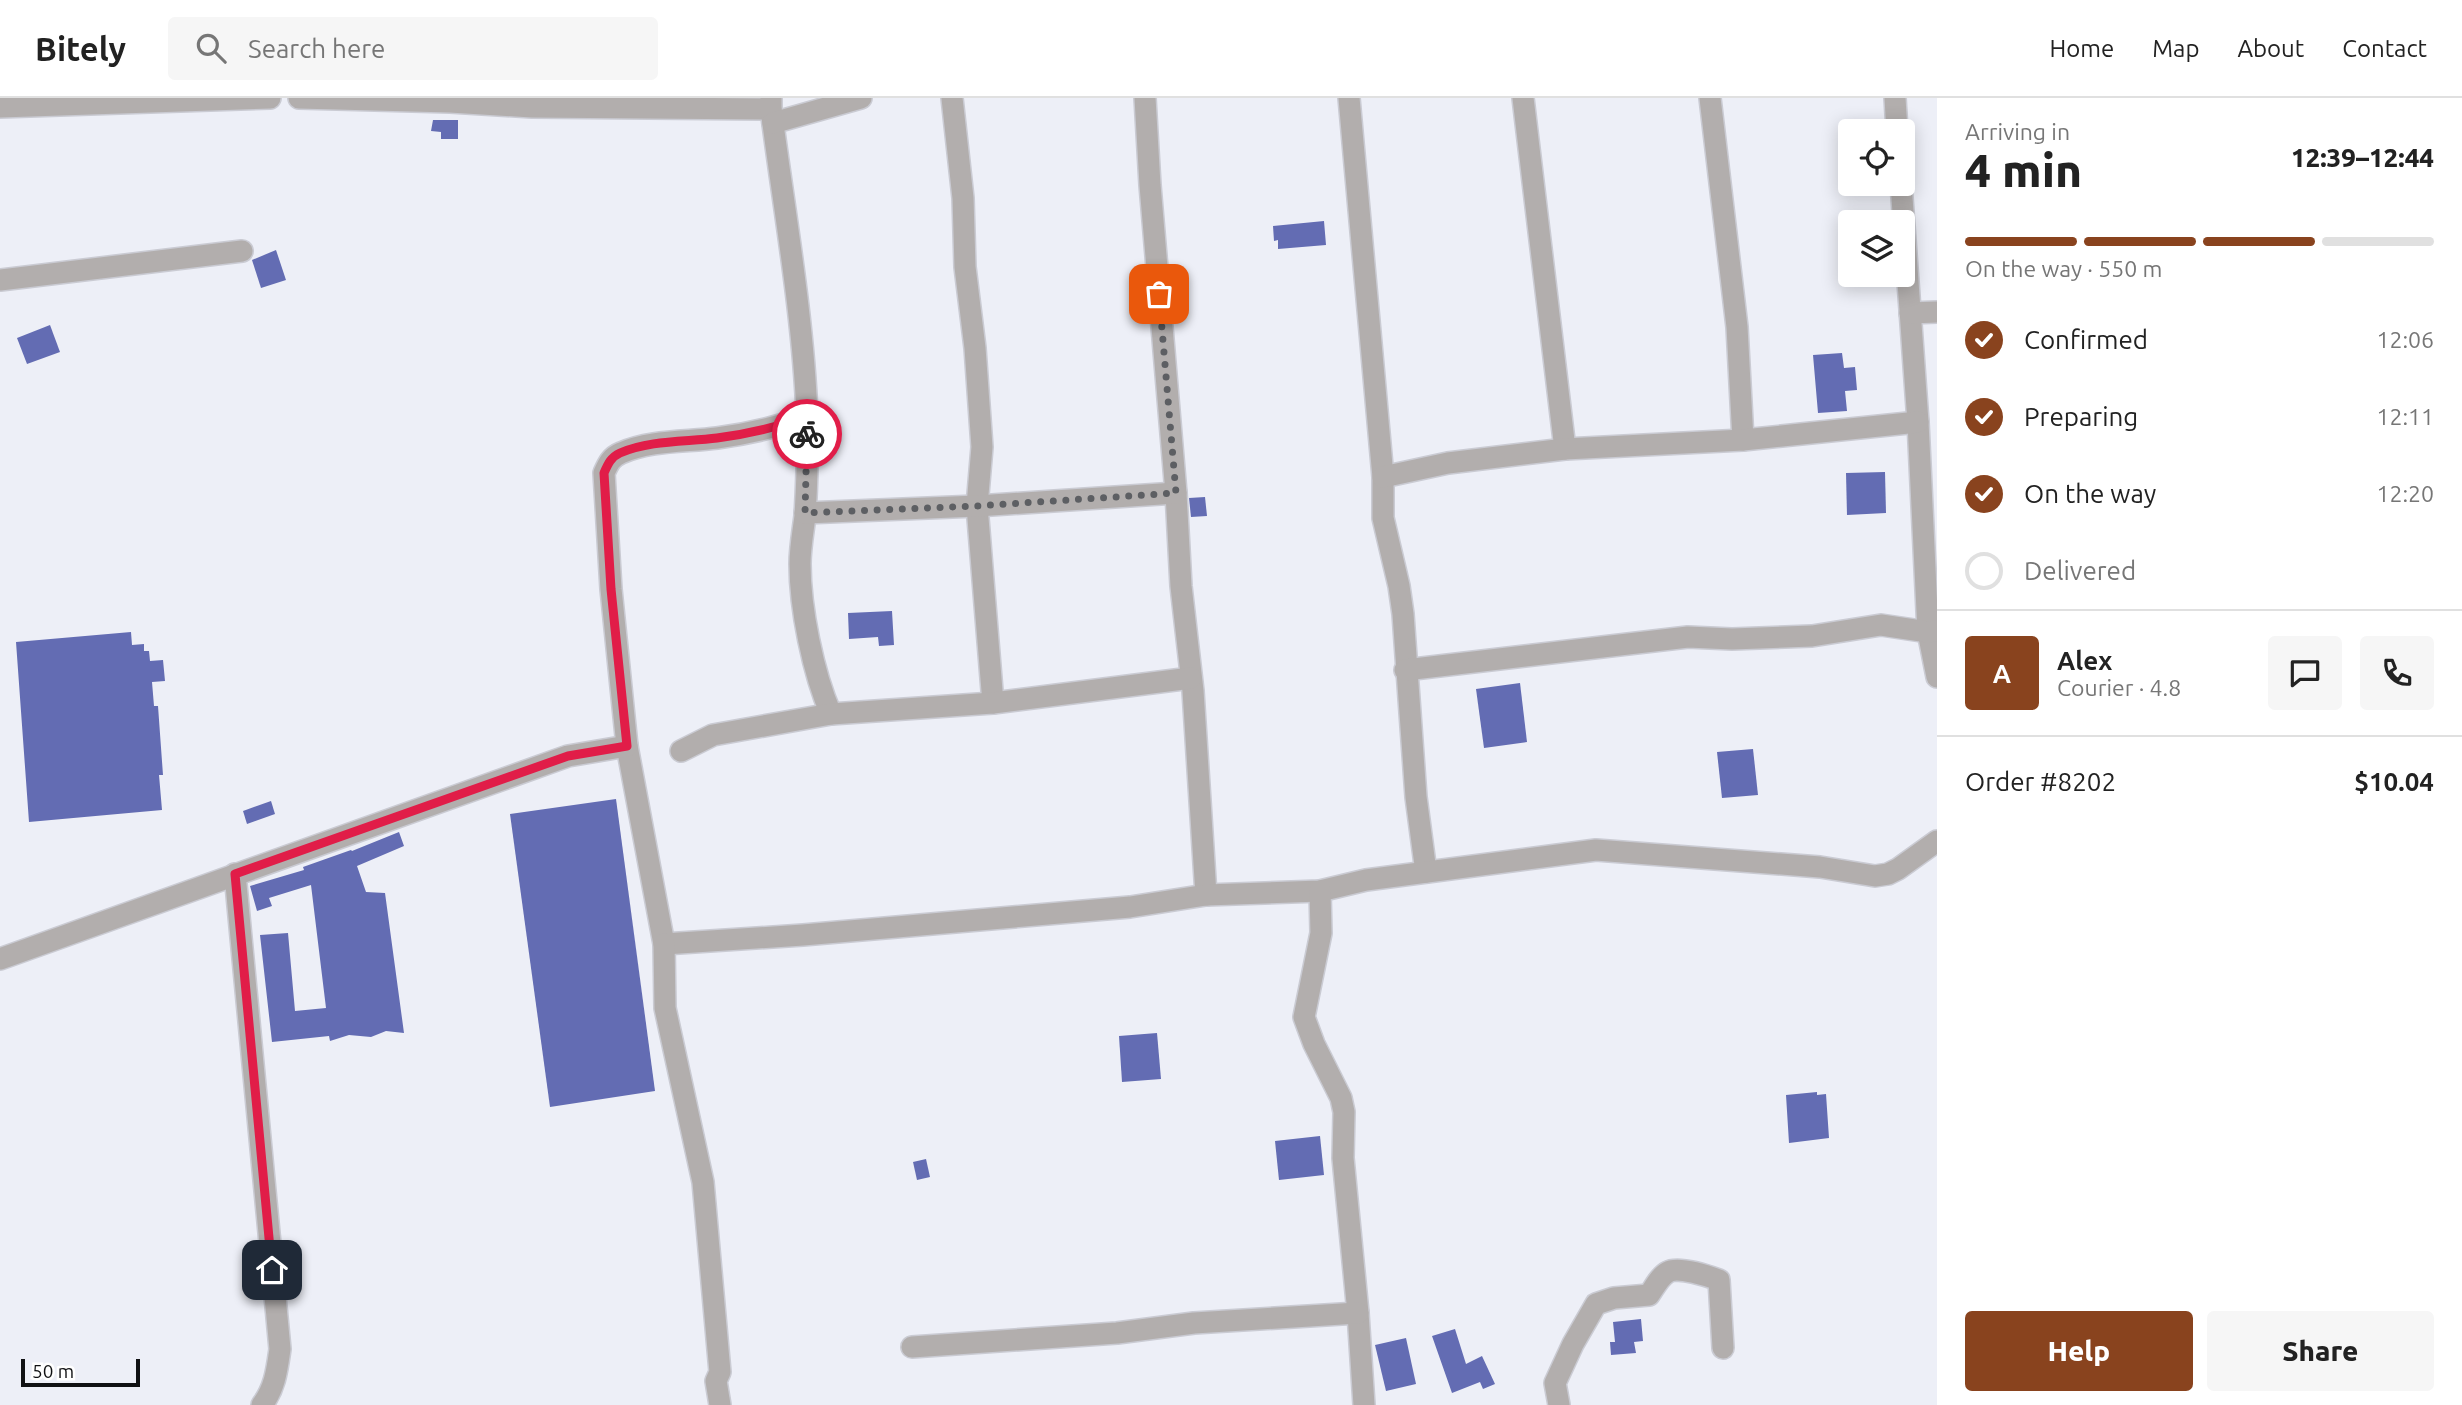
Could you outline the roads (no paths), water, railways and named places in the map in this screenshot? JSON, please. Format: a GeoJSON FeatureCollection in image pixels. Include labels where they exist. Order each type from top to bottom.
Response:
{"type":"FeatureCollection","features":[{"type":"Feature","properties":{"kind":"street"},"geometry":{"type":"LineString","coordinates":[[0,107],[270,98]]}},
{"type":"Feature","properties":{"kind":"street"},"geometry":{"type":"LineString","coordinates":[[299,98],[532,107],[772,110],[860,98]]}},
{"type":"Feature","properties":{"kind":"street"},"geometry":{"type":"LineString","coordinates":[[952,98],[963,198],[965,267],[975,348],[982,447],[976,506],[993,704]]}},
{"type":"Feature","properties":{"kind":"street"},"geometry":{"type":"LineString","coordinates":[[1145,98],[1206,895]]}},
{"type":"Feature","properties":{"kind":"street"},"geometry":{"type":"LineString","coordinates":[[1349,98],[1383,477],[1383,518],[1399,586],[1416,797],[1426,872]]}},
{"type":"Feature","properties":{"kind":"street"},"geometry":{"type":"LineString","coordinates":[[1523,98],[1566,449]]}},
{"type":"Feature","properties":{"kind":"street"},"geometry":{"type":"LineString","coordinates":[[1710,98],[1737,327],[1743,440]]}},
{"type":"Feature","properties":{"kind":"street"},"geometry":{"type":"LineString","coordinates":[[1895,98],[1896,119]]}},
{"type":"Feature","properties":{"kind":"street"},"geometry":{"type":"LineString","coordinates":[[772,110],[789,236],[807,417],[801,579],[821,692],[831,714]]}},
{"type":"Feature","properties":{"kind":"street"},"geometry":{"type":"LineString","coordinates":[[1902,196],[1937,677]]}},
{"type":"Feature","properties":{"kind":"street"},"geometry":{"type":"LineString","coordinates":[[0,281],[242,251]]}},
{"type":"Feature","properties":{"kind":"street"},"geometry":{"type":"LineString","coordinates":[[1910,313],[1937,312]]}},
{"type":"Feature","properties":{"kind":"street"},"geometry":{"type":"LineString","coordinates":[[720,1405],[716,1381],[720,1372],[703,1182],[665,1009],[664,944],[627,746],[611,589],[604,473],[609,461],[619,453],[652,444],[718,438],[774,428],[807,417]]}},
{"type":"Feature","properties":{"kind":"street"},"geometry":{"type":"LineString","coordinates":[[1383,477],[1448,463],[1566,449],[1743,440],[1918,422]]}},
{"type":"Feature","properties":{"kind":"street"},"geometry":{"type":"LineString","coordinates":[[805,513],[976,506],[1176,493]]}},
{"type":"Feature","properties":{"kind":"street"},"geometry":{"type":"LineString","coordinates":[[1405,670],[1689,637],[1732,639],[1812,636],[1881,625],[1932,632]]}},
{"type":"Feature","properties":{"kind":"street"},"geometry":{"type":"LineString","coordinates":[[681,751],[713,735],[831,714],[993,704],[1191,678]]}},
{"type":"Feature","properties":{"kind":"street"},"geometry":{"type":"LineString","coordinates":[[0,959],[568,756],[627,746]]}},
{"type":"Feature","properties":{"kind":"street"},"geometry":{"type":"LineString","coordinates":[[664,944],[1130,908],[1206,895],[1320,891],[1366,880],[1596,850],[1820,867],[1875,876],[1898,869],[1937,841]]}},
{"type":"Feature","properties":{"kind":"street"},"geometry":{"type":"LineString","coordinates":[[235,874],[280,1349],[277,1377],[262,1405]]}},
{"type":"Feature","properties":{"kind":"street"},"geometry":{"type":"LineString","coordinates":[[1320,891],[1321,933],[1304,1017],[1314,1044],[1341,1098],[1344,1112],[1343,1158],[1364,1405]]}},
{"type":"Feature","properties":{"kind":"street"},"geometry":{"type":"LineString","coordinates":[[1559,1405],[1555,1383],[1596,1304],[1614,1298],[1649,1295],[1664,1274],[1671,1270],[1697,1273],[1719,1280],[1723,1349]]}},
{"type":"Feature","properties":{"kind":"street"},"geometry":{"type":"LineString","coordinates":[[912,1348],[1117,1333],[1194,1323],[1358,1313]]}}]}
